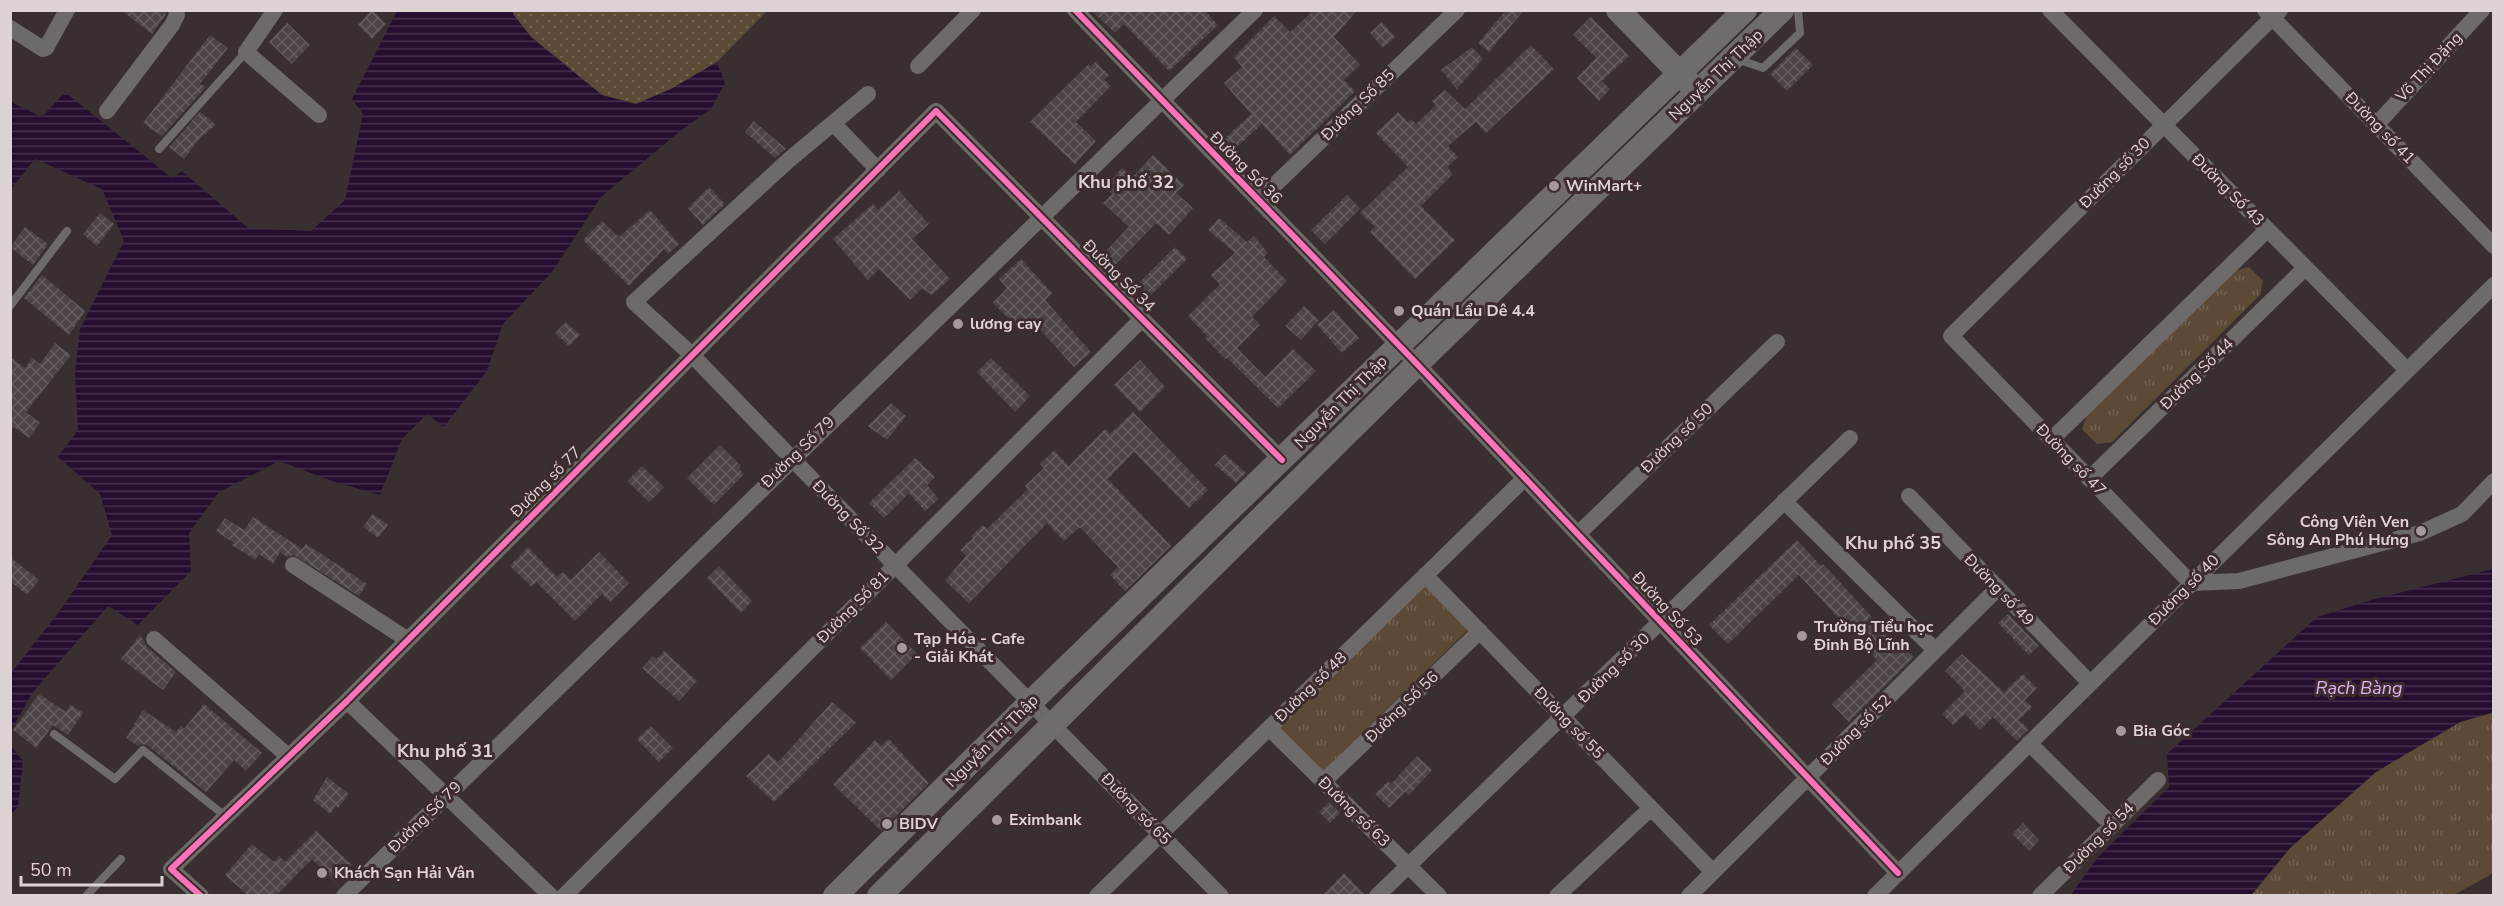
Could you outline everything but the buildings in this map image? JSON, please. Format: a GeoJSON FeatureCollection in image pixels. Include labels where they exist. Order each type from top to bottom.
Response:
{"type":"FeatureCollection","features":[{"type":"Feature","properties":{"kind":"main road"},"geometry":{"type":"LineString","coordinates":[[1618,10],[1698,93]]}},
{"type":"Feature","properties":{"kind":"main road","name":"Nguyễn Thị Thập"},"geometry":{"type":"LineString","coordinates":[[835,896],[1031,702],[1745,10]]}},
{"type":"Feature","properties":{"kind":"main road","name":"Nguyễn Thị Thập"},"geometry":{"type":"LineString","coordinates":[[879,896],[1417,364],[1782,10]]}},
{"type":"Feature","properties":{"kind":"street"},"geometry":{"type":"LineString","coordinates":[[10,28],[44,49],[67,10]]}},
{"type":"Feature","properties":{"kind":"street"},"geometry":{"type":"LineString","coordinates":[[107,111],[172,25],[177,15],[176,10]]}},
{"type":"Feature","properties":{"kind":"street"},"geometry":{"type":"LineString","coordinates":[[275,10],[246,52],[319,115]]}},
{"type":"Feature","properties":{"kind":"street"},"geometry":{"type":"LineString","coordinates":[[918,66],[973,10]]}},
{"type":"Feature","properties":{"kind":"street","name":"Đường Số 36"},"geometry":{"type":"LineString","coordinates":[[1075,10],[1417,364]]}},
{"type":"Feature","properties":{"kind":"street","name":"Đường Số 79"},"geometry":{"type":"LineString","coordinates":[[344,896],[1255,10]]}},
{"type":"Feature","properties":{"kind":"street","name":"Đường Số 85"},"geometry":{"type":"LineString","coordinates":[[1259,200],[1457,10]]}},
{"type":"Feature","properties":{"kind":"street","name":"Đường Số 43"},"geometry":{"type":"LineString","coordinates":[[2050,10],[2407,370]]}},
{"type":"Feature","properties":{"kind":"street","name":"Võ Thị Đặng"},"geometry":{"type":"LineString","coordinates":[[2377,124],[2482,10]]}},
{"type":"Feature","properties":{"kind":"street","name":"Đường số 30"},"geometry":{"type":"LineString","coordinates":[[1951,336],[2164,125],[2272,13]]}},
{"type":"Feature","properties":{"kind":"street","name":"Đường số 41"},"geometry":{"type":"LineString","coordinates":[[2272,13],[2493,246]]}},
{"type":"Feature","properties":{"kind":"street"},"geometry":{"type":"LineString","coordinates":[[868,94],[833,123],[878,170]]}},
{"type":"Feature","properties":{"kind":"street","name":"Đường Số 34"},"geometry":{"type":"LineString","coordinates":[[936,111],[1282,460]]}},
{"type":"Feature","properties":{"kind":"street","name":"Đường số 77"},"geometry":{"type":"LineString","coordinates":[[201,896],[171,869],[347,701],[936,111]]}},
{"type":"Feature","properties":{"kind":"street","name":"Đường Số 32"},"geometry":{"type":"LineString","coordinates":[[833,123],[634,302],[692,355],[791,459],[1052,723]]}},
{"type":"Feature","properties":{"kind":"street"},"geometry":{"type":"LineString","coordinates":[[2052,440],[2267,230]]}},
{"type":"Feature","properties":{"kind":"street","name":"Đường Số 44"},"geometry":{"type":"LineString","coordinates":[[2090,479],[2305,268]]}},
{"type":"Feature","properties":{"kind":"street","name":"Đường số 40"},"geometry":{"type":"LineString","coordinates":[[1875,896],[2493,285]]}},
{"type":"Feature","properties":{"kind":"street","name":"Đường Số 81"},"geometry":{"type":"LineString","coordinates":[[564,896],[1143,319]]}},
{"type":"Feature","properties":{"kind":"street","name":"Đường số 47"},"geometry":{"type":"LineString","coordinates":[[1951,336],[2191,583]]}},
{"type":"Feature","properties":{"kind":"street","name":"Đường số 50"},"geometry":{"type":"LineString","coordinates":[[1578,534],[1777,342]]}},
{"type":"Feature","properties":{"kind":"street","name":"Đường Số 53"},"geometry":{"type":"LineString","coordinates":[[1417,364],[1898,873]]}},
{"type":"Feature","properties":{"kind":"street","name":"Đường số 30"},"geometry":{"type":"LineString","coordinates":[[1377,896],[1850,438]]}},
{"type":"Feature","properties":{"kind":"street","name":"Đường số 48"},"geometry":{"type":"LineString","coordinates":[[1097,896],[1525,478]]}},
{"type":"Feature","properties":{"kind":"street"},"geometry":{"type":"LineString","coordinates":[[2191,583],[2240,581],[2420,533],[2462,514],[2493,480]]}},
{"type":"Feature","properties":{"kind":"street","name":"Đường số 49"},"geometry":{"type":"LineString","coordinates":[[1909,496],[2090,683]]}},
{"type":"Feature","properties":{"kind":"street"},"geometry":{"type":"LineString","coordinates":[[1784,501],[1935,650]]}},
{"type":"Feature","properties":{"kind":"street"},"geometry":{"type":"LineString","coordinates":[[293,565],[408,640]]}},
{"type":"Feature","properties":{"kind":"street","name":"Đường số 55"},"geometry":{"type":"LineString","coordinates":[[1425,575],[1713,872]]}},
{"type":"Feature","properties":{"kind":"street","name":"Đường số 52"},"geometry":{"type":"LineString","coordinates":[[1689,896],[1997,589]]}},
{"type":"Feature","properties":{"kind":"street","name":"Đường Số 56"},"geometry":{"type":"LineString","coordinates":[[1323,782],[1480,632]]}},
{"type":"Feature","properties":{"kind":"street"},"geometry":{"type":"LineString","coordinates":[[154,639],[288,756]]}},
{"type":"Feature","properties":{"kind":"street"},"geometry":{"type":"LineString","coordinates":[[347,701],[551,896]]}},
{"type":"Feature","properties":{"kind":"street","name":"Đường số 65"},"geometry":{"type":"LineString","coordinates":[[1052,723],[1221,896]]}},
{"type":"Feature","properties":{"kind":"street","name":"Đường số 63"},"geometry":{"type":"LineString","coordinates":[[1269,728],[1439,896]]}},
{"type":"Feature","properties":{"kind":"street"},"geometry":{"type":"LineString","coordinates":[[2029,743],[2112,825]]}},
{"type":"Feature","properties":{"kind":"street","name":"Đường số 54"},"geometry":{"type":"LineString","coordinates":[[2040,896],[2158,780]]}},
{"type":"Feature","properties":{"kind":"street"},"geometry":{"type":"LineString","coordinates":[[1557,896],[1651,807]]}},
{"type":"Feature","properties":{"kind":"lane"},"geometry":{"type":"LineString","coordinates":[[1734,57],[1763,69],[1800,33],[1798,10]]}},
{"type":"Feature","properties":{"kind":"lane"},"geometry":{"type":"LineString","coordinates":[[159,149],[246,52]]}},
{"type":"Feature","properties":{"kind":"lane"},"geometry":{"type":"LineString","coordinates":[[10,306],[67,231]]}},
{"type":"Feature","properties":{"kind":"lane"},"geometry":{"type":"LineString","coordinates":[[54,734],[115,779],[143,750],[225,816]]}},
{"type":"Feature","properties":{"kind":"lane"},"geometry":{"type":"LineString","coordinates":[[86,896],[121,859]]}},
{"type":"Feature","properties":{"kind":"green space"},"geometry":{"type":"Polygon","coordinates":[[[513,10],[767,11],[717,62],[671,89],[636,104],[602,95],[531,37],[513,14],[513,10]]]}},
{"type":"Feature","properties":{"kind":"green space"},"geometry":{"type":"Polygon","coordinates":[[[2249,267],[2263,281],[2260,295],[2112,442],[2097,444],[2082,429],[2087,416],[2234,271],[2249,267]]]}},
{"type":"Feature","properties":{"kind":"green space"},"geometry":{"type":"Polygon","coordinates":[[[1427,584],[1471,627],[1322,772],[1277,727],[1427,584]]]}},
{"type":"Feature","properties":{"kind":"green space"},"geometry":{"type":"Polygon","coordinates":[[[2493,713],[2493,873],[2454,895],[2251,896],[2290,848],[2376,772],[2460,722],[2493,713]]]}},
{"type":"Feature","properties":{"kind":"water"},"geometry":{"type":"Polygon","coordinates":[[[397,11],[513,11],[531,37],[602,95],[636,104],[671,89],[717,62],[725,83],[711,109],[679,132],[601,197],[552,272],[503,324],[487,371],[444,427],[427,414],[402,439],[380,495],[335,482],[279,461],[219,492],[189,533],[191,571],[138,625],[108,606],[33,692],[11,730],[11,673],[59,612],[112,535],[100,494],[58,457],[78,430],[75,373],[80,329],[124,241],[102,189],[35,159],[11,189],[11,102],[42,117],[65,92],[172,178],[182,171],[248,228],[311,231],[345,200],[363,114],[352,99],[397,11]]]}},
{"type":"Feature","properties":{"kind":"water","name":"Rạch Bàng"},"geometry":{"type":"Polygon","coordinates":[[[2493,569],[2493,712],[2460,722],[2376,772],[2290,848],[2251,895],[2071,895],[2097,858],[2169,787],[2167,754],[2317,617],[2371,600],[2493,569]]]}},
{"type":"Feature","properties":{"kind":"water"},"geometry":{"type":"Polygon","coordinates":[[[11,746],[23,761],[18,807],[11,814],[11,746]]]}},
{"type":"Feature","properties":{"kind":"cycle path"},"geometry":{"type":"LineString","coordinates":[[1075,10],[1417,364],[1898,873]]}},
{"type":"Feature","properties":{"kind":"cycle path"},"geometry":{"type":"LineString","coordinates":[[201,896],[171,869],[347,701],[936,111],[1282,460]]}},
{"type":"Feature","properties":{"kind":"place","name":"WinMart+"},"geometry":{"type":"Point","coordinates":[1554,186]}},
{"type":"Feature","properties":{"kind":"place","name":"Quán Lẩu Dê 4.4"},"geometry":{"type":"Point","coordinates":[1399,311]}},
{"type":"Feature","properties":{"kind":"place","name":"lương cay"},"geometry":{"type":"Point","coordinates":[958,324]}},
{"type":"Feature","properties":{"kind":"place","name":"Công Viên Ven Sông An Phú Hưng"},"geometry":{"type":"Point","coordinates":[2421,531]}},
{"type":"Feature","properties":{"kind":"place","name":"Trường Tiểu học Đinh Bộ Lĩnh"},"geometry":{"type":"Point","coordinates":[1802,636]}},
{"type":"Feature","properties":{"kind":"place","name":"Tạp Hóa - Cafe - Giải Khát"},"geometry":{"type":"Point","coordinates":[902,648]}},
{"type":"Feature","properties":{"kind":"place","name":"Bia Góc"},"geometry":{"type":"Point","coordinates":[2121,731]}},
{"type":"Feature","properties":{"kind":"place","name":"Eximbank"},"geometry":{"type":"Point","coordinates":[997,820]}},
{"type":"Feature","properties":{"kind":"place","name":"BIDV"},"geometry":{"type":"Point","coordinates":[887,824]}},
{"type":"Feature","properties":{"kind":"place","name":"Khách Sạn Hải Vân"},"geometry":{"type":"Point","coordinates":[322,873]}},
{"type":"Feature","properties":{"kind":"district","name":"Khu phố 32"},"geometry":{"type":"Point","coordinates":[1126,182]}},
{"type":"Feature","properties":{"kind":"district","name":"Khu phố 35"},"geometry":{"type":"Point","coordinates":[1893,543]}},
{"type":"Feature","properties":{"kind":"district","name":"Khu phố 31"},"geometry":{"type":"Point","coordinates":[445,751]}}]}
